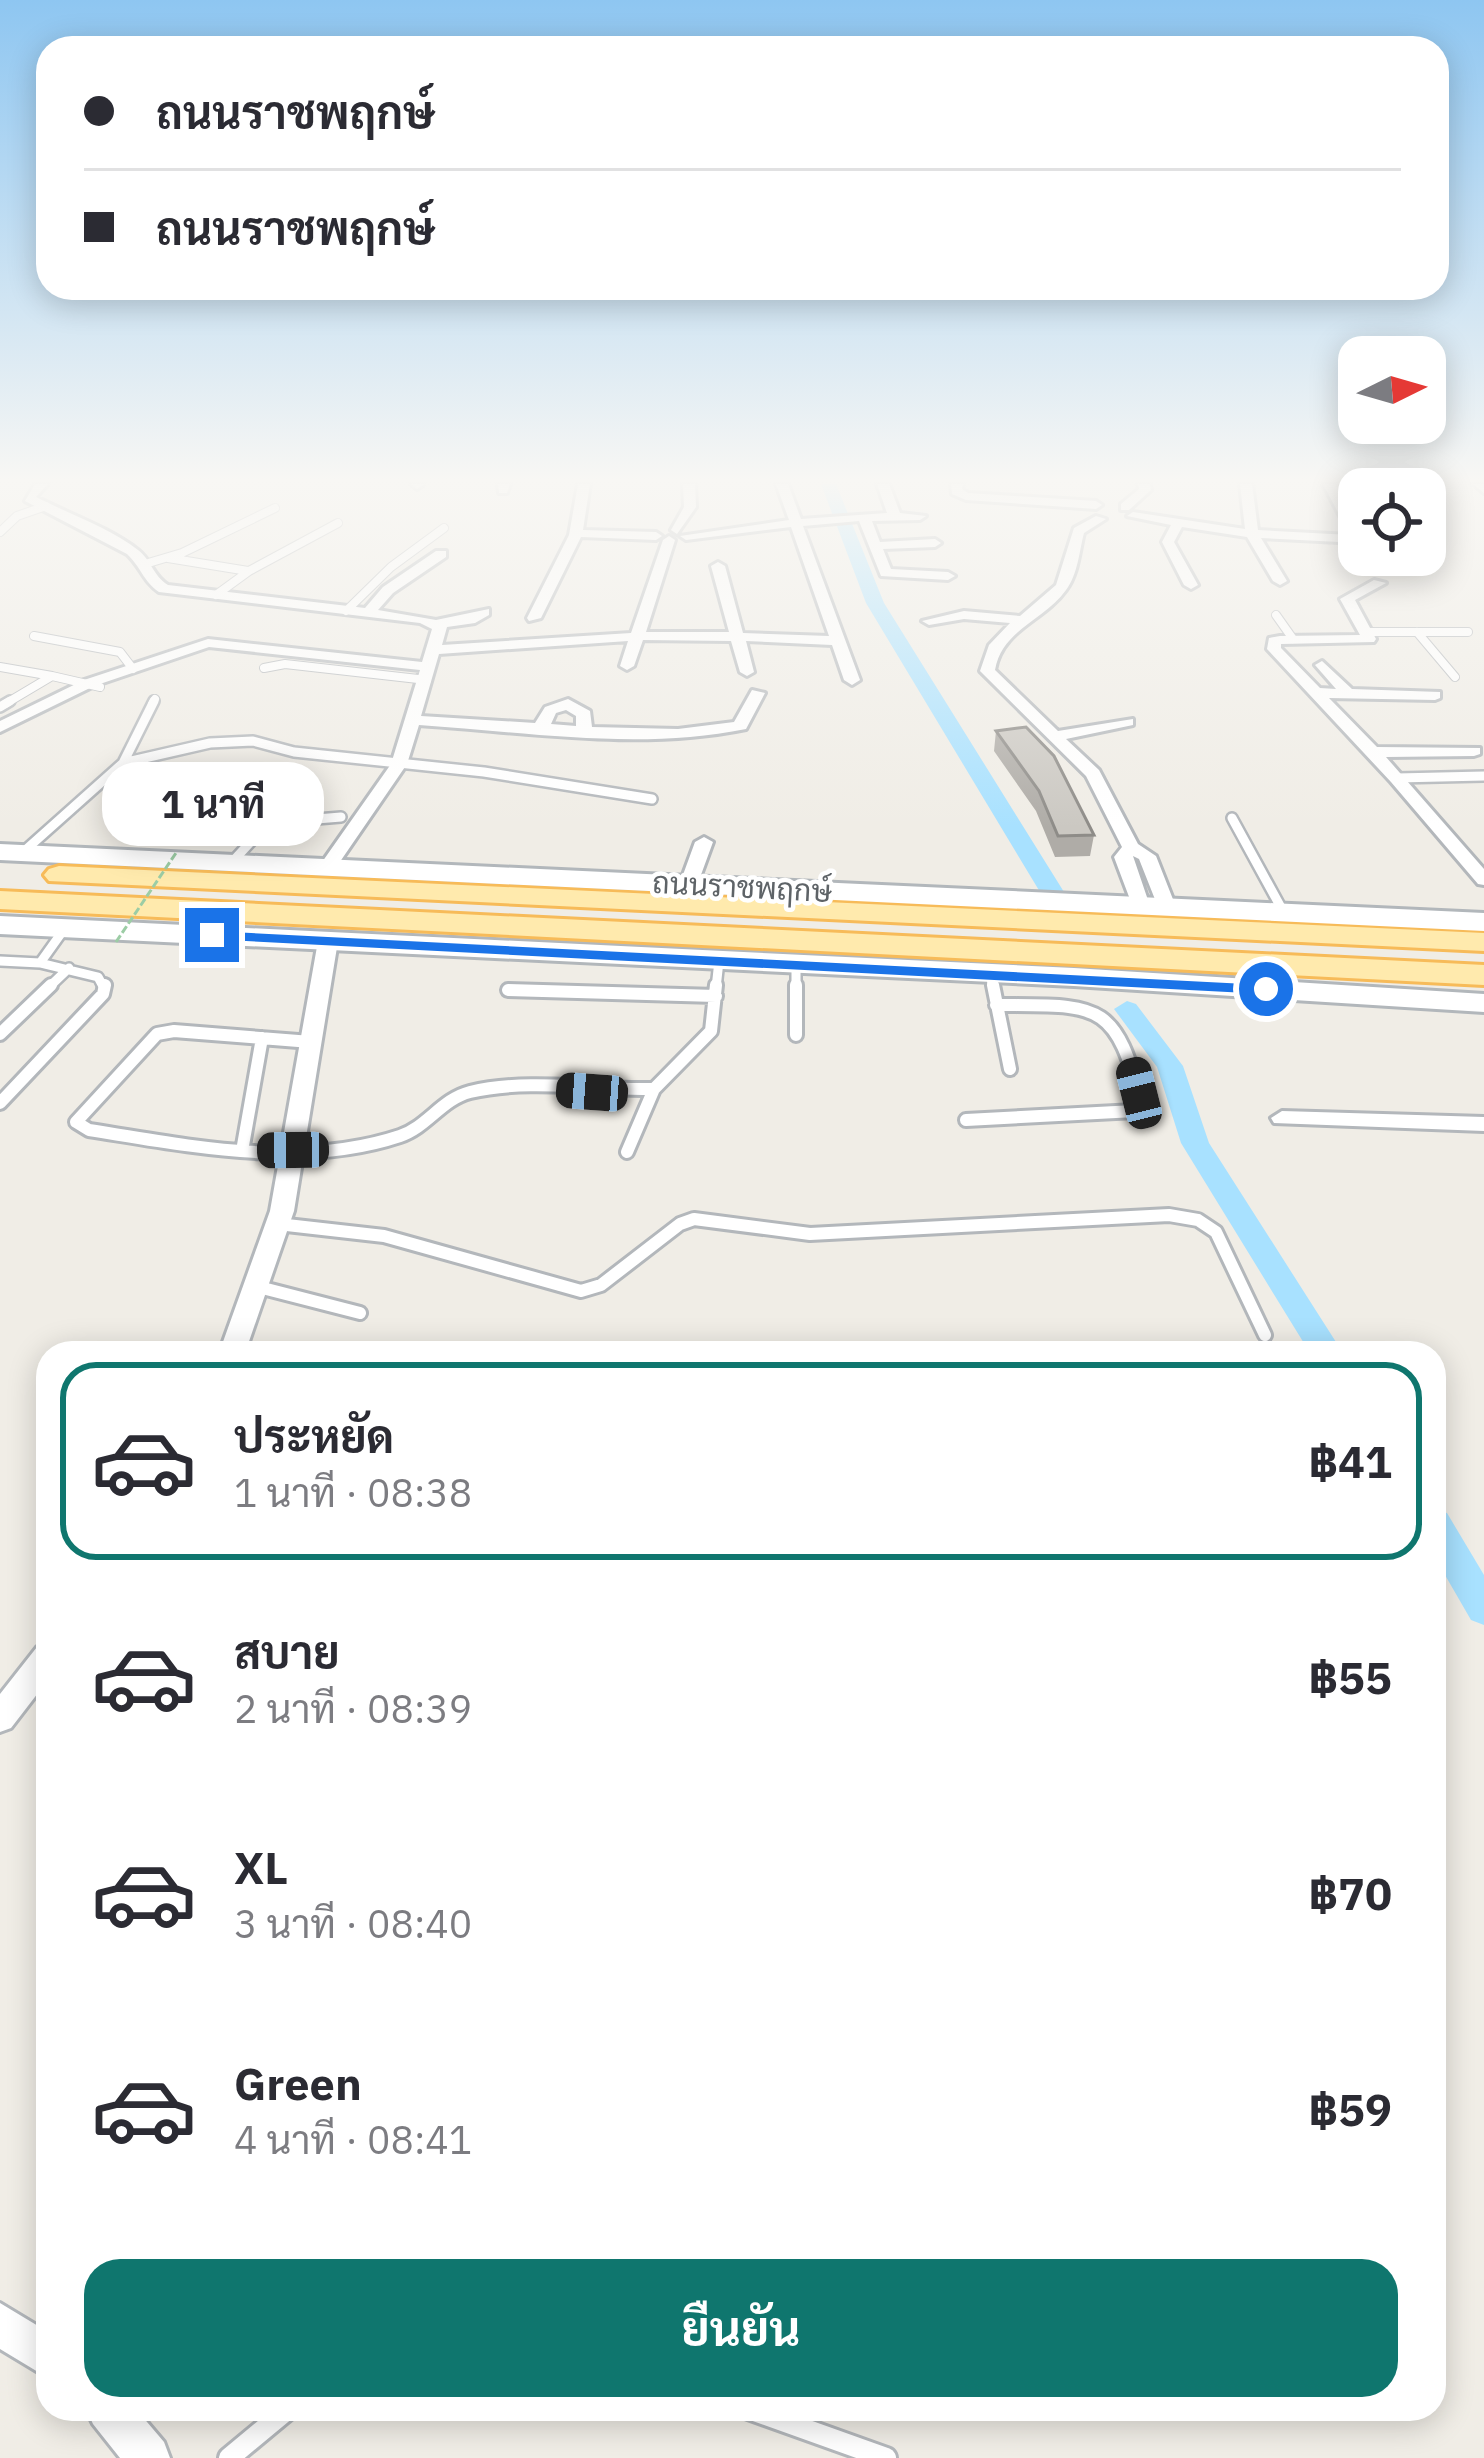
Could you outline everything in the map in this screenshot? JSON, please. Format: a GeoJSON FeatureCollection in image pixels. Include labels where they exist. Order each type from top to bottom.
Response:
{"type":"FeatureCollection","features":[{"type":"Feature","properties":{"kind":"main road","name":"ถนนราชพฤกษ์"},"geometry":{"type":"LineString","coordinates":[[5,858],[1484,942]]}},
{"type":"Feature","properties":{"kind":"main road","name":"ถนนราชพฤกษ์"},"geometry":{"type":"LineString","coordinates":[[235,873],[329,865],[1484,922]]}},
{"type":"Feature","properties":{"kind":"main road","name":"ถนนราชพฤกษ์"},"geometry":{"type":"LineString","coordinates":[[0,899],[1484,975]]}},
{"type":"Feature","properties":{"kind":"main road"},"geometry":{"type":"LineString","coordinates":[[965,916],[1143,906]]}},
{"type":"Feature","properties":{"kind":"main road"},"geometry":{"type":"LineString","coordinates":[[0,925],[979,972],[1484,1003]]}},
{"type":"Feature","properties":{"kind":"main road"},"geometry":{"type":"LineString","coordinates":[[979,972],[1196,959]]}},
{"type":"Feature","properties":{"kind":"street"},"geometry":{"type":"LineString","coordinates":[[239,599],[367,614],[437,638],[526,640],[639,632],[839,641]]}},
{"type":"Feature","properties":{"kind":"street"},"geometry":{"type":"LineString","coordinates":[[367,614],[380,599]]}},
{"type":"Feature","properties":{"kind":"street"},"geometry":{"type":"LineString","coordinates":[[534,618],[543,599]]}},
{"type":"Feature","properties":{"kind":"street"},"geometry":{"type":"LineString","coordinates":[[627,666],[650,599]]}},
{"type":"Feature","properties":{"kind":"street"},"geometry":{"type":"LineString","coordinates":[[728,599],[747,672]]}},
{"type":"Feature","properties":{"kind":"street"},"geometry":{"type":"LineString","coordinates":[[823,599],[852,680]]}},
{"type":"Feature","properties":{"kind":"street"},"geometry":{"type":"LineString","coordinates":[[1047,599],[1020,620],[987,660],[987,670],[1093,773],[1131,847],[1123,857],[1143,906]]}},
{"type":"Feature","properties":{"kind":"street"},"geometry":{"type":"LineString","coordinates":[[1348,599],[1371,637],[1274,641],[1274,649],[1397,778],[1484,880]]}},
{"type":"Feature","properties":{"kind":"street"},"geometry":{"type":"LineString","coordinates":[[329,865],[399,764],[437,638],[484,612]]}},
{"type":"Feature","properties":{"kind":"street"},"geometry":{"type":"LineString","coordinates":[[929,621],[964,615],[1020,620]]}},
{"type":"Feature","properties":{"kind":"street"},"geometry":{"type":"LineString","coordinates":[[7,725],[134,669],[217,642],[428,673]]}},
{"type":"Feature","properties":{"kind":"street"},"geometry":{"type":"LineString","coordinates":[[1322,665],[1346,692]]}},
{"type":"Feature","properties":{"kind":"street"},"geometry":{"type":"LineString","coordinates":[[416,720],[660,734],[728,729],[743,723],[757,693]]}},
{"type":"Feature","properties":{"kind":"street"},"geometry":{"type":"LineString","coordinates":[[1316,693],[1435,695]]}},
{"type":"Feature","properties":{"kind":"street"},"geometry":{"type":"LineString","coordinates":[[541,728],[550,710],[568,704],[584,714],[584,731]]}},
{"type":"Feature","properties":{"kind":"street"},"geometry":{"type":"LineString","coordinates":[[1055,736],[1127,722]]}},
{"type":"Feature","properties":{"kind":"street"},"geometry":{"type":"LineString","coordinates":[[1372,752],[1474,751]]}},
{"type":"Feature","properties":{"kind":"street"},"geometry":{"type":"LineString","coordinates":[[689,884],[704,842]]}},
{"type":"Feature","properties":{"kind":"street"},"geometry":{"type":"LineString","coordinates":[[236,1341],[278,1224],[328,941]]}},
{"type":"Feature","properties":{"kind":"street"},"geometry":{"type":"LineString","coordinates":[[1282,1118],[1484,1124]]}},
{"type":"Feature","properties":{"kind":"street"},"geometry":{"type":"LineString","coordinates":[[0,1718],[36,1671]]}},
{"type":"Feature","properties":{"kind":"street"},"geometry":{"type":"LineString","coordinates":[[0,2324],[36,2349]]}},
{"type":"Feature","properties":{"kind":"street"},"geometry":{"type":"LineString","coordinates":[[118,2421],[148,2458]]}},
{"type":"Feature","properties":{"kind":"lane"},"geometry":{"type":"LineString","coordinates":[[346,611],[359,599]]}},
{"type":"Feature","properties":{"kind":"lane"},"geometry":{"type":"LineString","coordinates":[[1276,615],[1293,639]]}},
{"type":"Feature","properties":{"kind":"lane"},"geometry":{"type":"LineString","coordinates":[[1368,632],[1468,632]]}},
{"type":"Feature","properties":{"kind":"lane"},"geometry":{"type":"LineString","coordinates":[[1417,632],[1455,677]]}},
{"type":"Feature","properties":{"kind":"lane"},"geometry":{"type":"LineString","coordinates":[[34,636],[120,652],[134,669]]}},
{"type":"Feature","properties":{"kind":"lane"},"geometry":{"type":"LineString","coordinates":[[264,668],[285,664],[428,673]]}},
{"type":"Feature","properties":{"kind":"lane"},"geometry":{"type":"LineString","coordinates":[[0,667],[100,683]]}},
{"type":"Feature","properties":{"kind":"lane"},"geometry":{"type":"LineString","coordinates":[[0,706],[52,676]]}},
{"type":"Feature","properties":{"kind":"lane"},"geometry":{"type":"LineString","coordinates":[[5,858],[123,763],[155,699]]}},
{"type":"Feature","properties":{"kind":"lane"},"geometry":{"type":"LineString","coordinates":[[123,763],[223,742],[272,740],[294,752],[484,772],[652,800]]}},
{"type":"Feature","properties":{"kind":"lane"},"geometry":{"type":"LineString","coordinates":[[1397,778],[1484,776]]}},
{"type":"Feature","properties":{"kind":"lane"},"geometry":{"type":"LineString","coordinates":[[235,873],[268,823],[341,818]]}},
{"type":"Feature","properties":{"kind":"lane"},"geometry":{"type":"LineString","coordinates":[[1232,818],[1284,913]]}},
{"type":"Feature","properties":{"kind":"lane"},"geometry":{"type":"LineString","coordinates":[[40,963],[65,928]]}},
{"type":"Feature","properties":{"kind":"lane"},"geometry":{"type":"LineString","coordinates":[[627,1152],[654,1089],[711,1031],[719,961]]}},
{"type":"Feature","properties":{"kind":"lane"},"geometry":{"type":"LineString","coordinates":[[0,1103],[104,994],[105,984],[69,968],[2,962]]}},
{"type":"Feature","properties":{"kind":"lane"},"geometry":{"type":"LineString","coordinates":[[796,964],[796,1035]]}},
{"type":"Feature","properties":{"kind":"lane"},"geometry":{"type":"LineString","coordinates":[[0,1034],[69,968]]}},
{"type":"Feature","properties":{"kind":"lane"},"geometry":{"type":"LineString","coordinates":[[979,972],[996,1006],[1010,1069]]}},
{"type":"Feature","properties":{"kind":"lane"},"geometry":{"type":"LineString","coordinates":[[508,990],[716,997]]}},
{"type":"Feature","properties":{"kind":"lane"},"geometry":{"type":"LineString","coordinates":[[966,1120],[1135,1112],[1141,1104],[1125,1035],[1109,1016],[1094,1008],[996,1006]]}},
{"type":"Feature","properties":{"kind":"lane"},"geometry":{"type":"LineString","coordinates":[[313,1042],[174,1030],[157,1034],[77,1116],[80,1127],[242,1151],[293,1150],[405,1135],[464,1093],[498,1088],[654,1089]]}},
{"type":"Feature","properties":{"kind":"lane"},"geometry":{"type":"LineString","coordinates":[[242,1151],[262,1038]]}},
{"type":"Feature","properties":{"kind":"lane"},"geometry":{"type":"LineString","coordinates":[[278,1224],[384,1236],[581,1292],[601,1285],[680,1224],[694,1219],[790,1234],[828,1234],[1169,1215],[1198,1220],[1216,1232],[1265,1335]]}},
{"type":"Feature","properties":{"kind":"lane"},"geometry":{"type":"LineString","coordinates":[[254,1285],[360,1313]]}},
{"type":"Feature","properties":{"kind":"lane"},"geometry":{"type":"LineString","coordinates":[[229,2458],[274,2421]]}},
{"type":"Feature","properties":{"kind":"lane"},"geometry":{"type":"LineString","coordinates":[[783,2421],[886,2458]]}},
{"type":"Feature","properties":{"kind":"path"},"geometry":{"type":"LineString","coordinates":[[116,942],[176,854]]}},
{"type":"Feature","properties":{"kind":"building"},"geometry":{"type":"Polygon","coordinates":[[[1026,727],[1054,756],[1094,835],[1058,836],[1039,791],[996,731],[1026,727]]]}},
{"type":"Feature","properties":{"kind":"waterway"},"geometry":{"type":"LineString","coordinates":[[873,599],[1052,892]]}},
{"type":"Feature","properties":{"kind":"waterway"},"geometry":{"type":"LineString","coordinates":[[1127,1009],[1170,1066],[1195,1143],[1319,1341]]}},
{"type":"Feature","properties":{"kind":"waterway"},"geometry":{"type":"LineString","coordinates":[[1446,1544],[1484,1609]]}},
{"type":"Feature","properties":{"kind":"route"},"geometry":{"type":"LineString","coordinates":[[212,935],[1266,989]]}}]}
